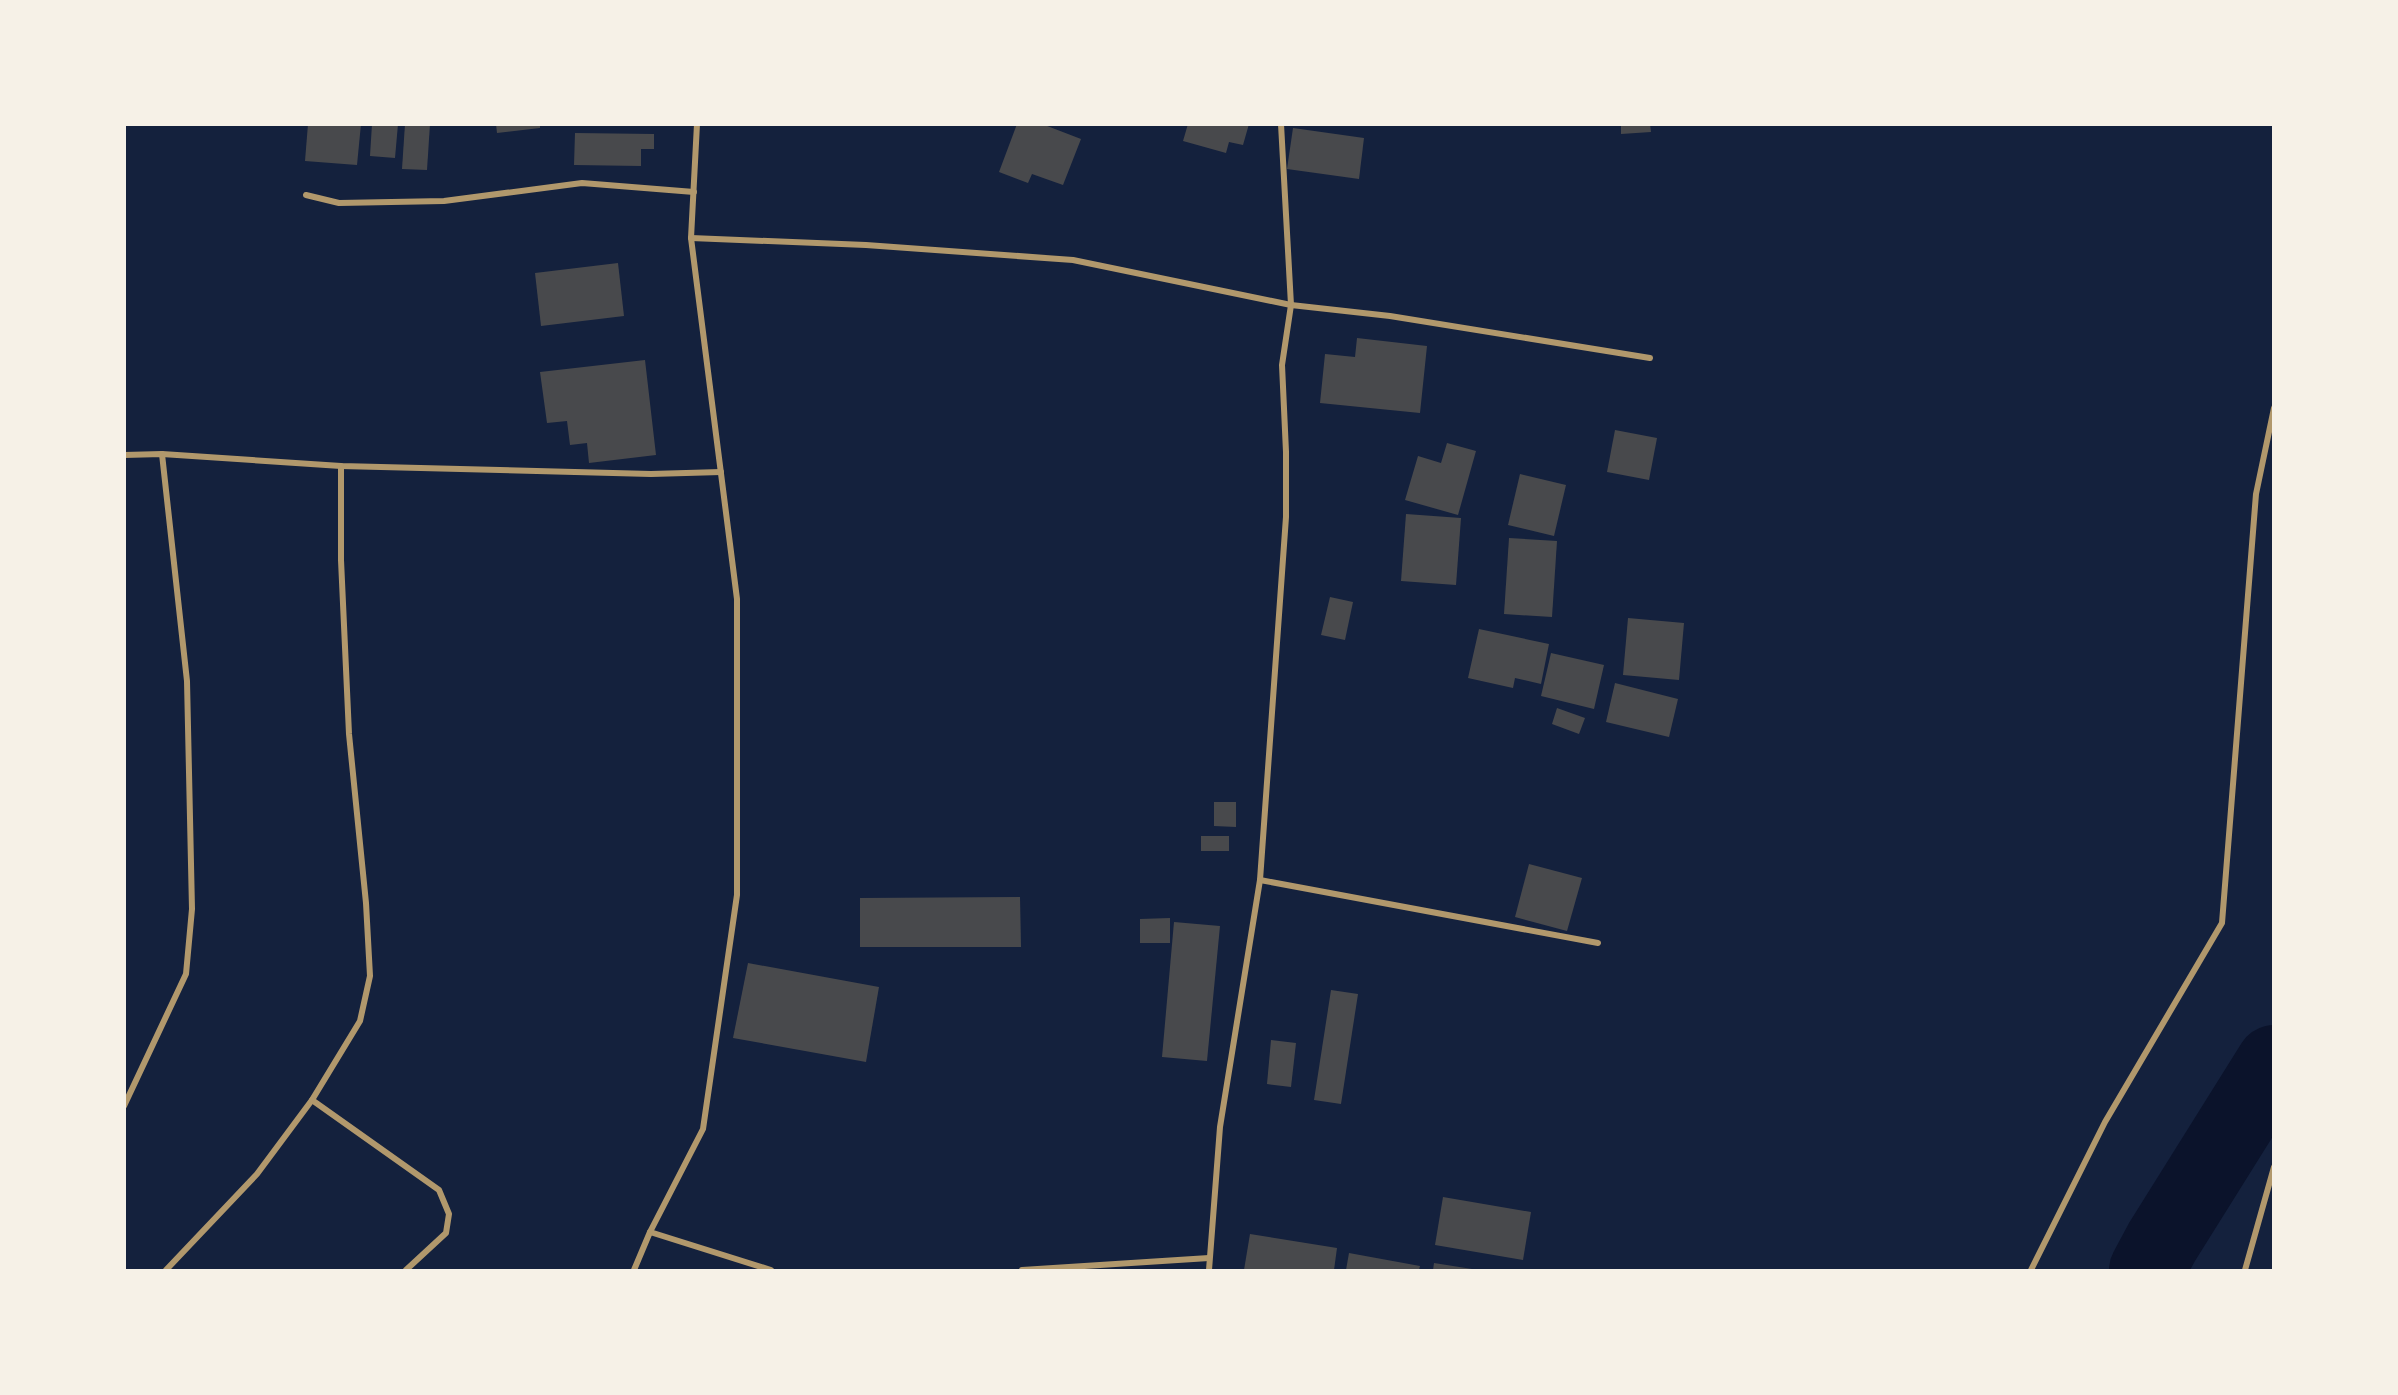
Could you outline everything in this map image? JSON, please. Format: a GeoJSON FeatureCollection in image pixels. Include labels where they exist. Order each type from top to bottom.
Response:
{"type":"FeatureCollection","features":[{"type":"Feature","properties":{"kind":"street"},"geometry":{"type":"LineString","coordinates":[[634,1270],[650,1232],[704,1129],[737,896],[737,599],[691,238],[697,124]]}},
{"type":"Feature","properties":{"kind":"street"},"geometry":{"type":"LineString","coordinates":[[1209,1270],[1220,1127],[1260,880],[1286,518],[1282,365],[1291,305],[1281,124]]}},
{"type":"Feature","properties":{"kind":"street"},"geometry":{"type":"LineString","coordinates":[[306,195],[339,203],[444,201],[582,183],[694,192]]}},
{"type":"Feature","properties":{"kind":"street"},"geometry":{"type":"LineString","coordinates":[[691,238],[866,245],[1073,260],[1291,305],[1389,316],[1650,358]]}},
{"type":"Feature","properties":{"kind":"street"},"geometry":{"type":"LineString","coordinates":[[2031,1270],[2105,1122],[2222,923],[2256,494],[2274,408]]}},
{"type":"Feature","properties":{"kind":"street"},"geometry":{"type":"LineString","coordinates":[[124,454],[162,454],[341,466],[651,474],[721,472]]}},
{"type":"Feature","properties":{"kind":"street"},"geometry":{"type":"LineString","coordinates":[[124,1106],[186,974],[192,909],[187,681],[162,454]]}},
{"type":"Feature","properties":{"kind":"street"},"geometry":{"type":"LineString","coordinates":[[166,1270],[257,1174],[312,1100],[360,1021],[370,976],[366,903],[349,734],[341,560],[341,466]]}},
{"type":"Feature","properties":{"kind":"street"},"geometry":{"type":"LineString","coordinates":[[1260,880],[1598,943]]}},
{"type":"Feature","properties":{"kind":"street"},"geometry":{"type":"LineString","coordinates":[[312,1100],[439,1190],[449,1214],[446,1233],[406,1270]]}},
{"type":"Feature","properties":{"kind":"street"},"geometry":{"type":"LineString","coordinates":[[2245,1270],[2266,1188],[2274,1167]]}},
{"type":"Feature","properties":{"kind":"street"},"geometry":{"type":"LineString","coordinates":[[650,1232],[771,1270]]}},
{"type":"Feature","properties":{"kind":"street"},"geometry":{"type":"LineString","coordinates":[[1022,1270],[1209,1258]]}},
{"type":"Feature","properties":{"kind":"building"},"geometry":{"type":"Polygon","coordinates":[[[308,124],[361,124],[357,165],[305,161],[308,124]]]}},
{"type":"Feature","properties":{"kind":"building"},"geometry":{"type":"Polygon","coordinates":[[[372,124],[398,124],[395,158],[370,156],[372,124]]]}},
{"type":"Feature","properties":{"kind":"building"},"geometry":{"type":"Polygon","coordinates":[[[405,124],[430,124],[427,170],[402,169],[405,124]]]}},
{"type":"Feature","properties":{"kind":"building"},"geometry":{"type":"Polygon","coordinates":[[[496,124],[540,124],[540,128],[497,133],[496,124]]]}},
{"type":"Feature","properties":{"kind":"building"},"geometry":{"type":"Polygon","coordinates":[[[1017,124],[1042,124],[1081,139],[1063,185],[1032,174],[1028,183],[999,172],[1017,124]]]}},
{"type":"Feature","properties":{"kind":"building"},"geometry":{"type":"Polygon","coordinates":[[[1188,124],[1249,124],[1243,145],[1229,142],[1226,153],[1183,141],[1188,124]]]}},
{"type":"Feature","properties":{"kind":"building"},"geometry":{"type":"Polygon","coordinates":[[[1621,124],[1650,124],[1651,132],[1621,134],[1621,124]]]}},
{"type":"Feature","properties":{"kind":"building"},"geometry":{"type":"Polygon","coordinates":[[[1293,128],[1364,138],[1359,179],[1287,169],[1293,128]]]}},
{"type":"Feature","properties":{"kind":"building"},"geometry":{"type":"Polygon","coordinates":[[[575,133],[654,134],[654,149],[641,149],[641,166],[574,165],[575,133]]]}},
{"type":"Feature","properties":{"kind":"building"},"geometry":{"type":"Polygon","coordinates":[[[618,263],[624,316],[541,326],[535,273],[618,263]]]}},
{"type":"Feature","properties":{"kind":"building"},"geometry":{"type":"Polygon","coordinates":[[[1357,338],[1427,346],[1420,413],[1320,403],[1325,354],[1355,357],[1357,338]]]}},
{"type":"Feature","properties":{"kind":"building"},"geometry":{"type":"Polygon","coordinates":[[[645,360],[656,455],[589,463],[587,443],[570,445],[567,421],[547,423],[540,372],[645,360]]]}},
{"type":"Feature","properties":{"kind":"building"},"geometry":{"type":"Polygon","coordinates":[[[1615,430],[1657,438],[1649,480],[1607,472],[1615,430]]]}},
{"type":"Feature","properties":{"kind":"building"},"geometry":{"type":"Polygon","coordinates":[[[1447,443],[1476,451],[1458,515],[1405,500],[1418,456],[1441,463],[1447,443]]]}},
{"type":"Feature","properties":{"kind":"building"},"geometry":{"type":"Polygon","coordinates":[[[1520,474],[1566,485],[1554,536],[1508,525],[1520,474]]]}},
{"type":"Feature","properties":{"kind":"building"},"geometry":{"type":"Polygon","coordinates":[[[1406,514],[1461,518],[1456,585],[1401,581],[1406,514]]]}},
{"type":"Feature","properties":{"kind":"building"},"geometry":{"type":"Polygon","coordinates":[[[1509,538],[1557,541],[1552,617],[1504,614],[1509,538]]]}},
{"type":"Feature","properties":{"kind":"building"},"geometry":{"type":"Polygon","coordinates":[[[1330,597],[1353,602],[1345,640],[1321,635],[1330,597]]]}},
{"type":"Feature","properties":{"kind":"building"},"geometry":{"type":"Polygon","coordinates":[[[1628,618],[1684,623],[1679,680],[1623,675],[1628,618]]]}},
{"type":"Feature","properties":{"kind":"building"},"geometry":{"type":"Polygon","coordinates":[[[1479,629],[1549,644],[1541,684],[1515,678],[1513,688],[1468,678],[1479,629]]]}},
{"type":"Feature","properties":{"kind":"building"},"geometry":{"type":"Polygon","coordinates":[[[1551,653],[1604,665],[1594,709],[1541,696],[1551,653]]]}},
{"type":"Feature","properties":{"kind":"building"},"geometry":{"type":"Polygon","coordinates":[[[1615,683],[1678,699],[1669,737],[1606,722],[1615,683]]]}},
{"type":"Feature","properties":{"kind":"building"},"geometry":{"type":"Polygon","coordinates":[[[1557,708],[1585,718],[1579,734],[1552,724],[1557,708]]]}},
{"type":"Feature","properties":{"kind":"building"},"geometry":{"type":"Polygon","coordinates":[[[1214,802],[1236,802],[1236,827],[1214,826],[1214,802]]]}},
{"type":"Feature","properties":{"kind":"building"},"geometry":{"type":"Polygon","coordinates":[[[1201,836],[1229,836],[1229,851],[1201,851],[1201,836]]]}},
{"type":"Feature","properties":{"kind":"building"},"geometry":{"type":"Polygon","coordinates":[[[1529,864],[1582,878],[1567,931],[1515,917],[1529,864]]]}},
{"type":"Feature","properties":{"kind":"building"},"geometry":{"type":"Polygon","coordinates":[[[1020,897],[1021,947],[860,947],[860,898],[1020,897]]]}},
{"type":"Feature","properties":{"kind":"building"},"geometry":{"type":"Polygon","coordinates":[[[1170,918],[1170,943],[1140,943],[1140,919],[1170,918]]]}},
{"type":"Feature","properties":{"kind":"building"},"geometry":{"type":"Polygon","coordinates":[[[1174,922],[1220,926],[1207,1061],[1162,1057],[1174,922]]]}},
{"type":"Feature","properties":{"kind":"building"},"geometry":{"type":"Polygon","coordinates":[[[748,963],[879,987],[866,1062],[733,1038],[748,963]]]}},
{"type":"Feature","properties":{"kind":"building"},"geometry":{"type":"Polygon","coordinates":[[[1331,990],[1358,994],[1341,1104],[1314,1100],[1331,990]]]}},
{"type":"Feature","properties":{"kind":"building"},"geometry":{"type":"Polygon","coordinates":[[[1271,1040],[1296,1043],[1291,1087],[1267,1084],[1271,1040]]]}},
{"type":"Feature","properties":{"kind":"building"},"geometry":{"type":"Polygon","coordinates":[[[1443,1197],[1531,1212],[1523,1260],[1435,1245],[1443,1197]]]}},
{"type":"Feature","properties":{"kind":"building"},"geometry":{"type":"Polygon","coordinates":[[[1250,1234],[1337,1248],[1334,1270],[1244,1270],[1250,1234]]]}},
{"type":"Feature","properties":{"kind":"building"},"geometry":{"type":"Polygon","coordinates":[[[1349,1253],[1420,1266],[1419,1270],[1346,1270],[1349,1253]]]}},
{"type":"Feature","properties":{"kind":"building"},"geometry":{"type":"Polygon","coordinates":[[[1434,1263],[1472,1269],[1472,1270],[1433,1270],[1434,1263]]]}},
{"type":"Feature","properties":{"kind":"waterway"},"geometry":{"type":"LineString","coordinates":[[2147,1270],[2162,1242],[2274,1063]]}}]}
